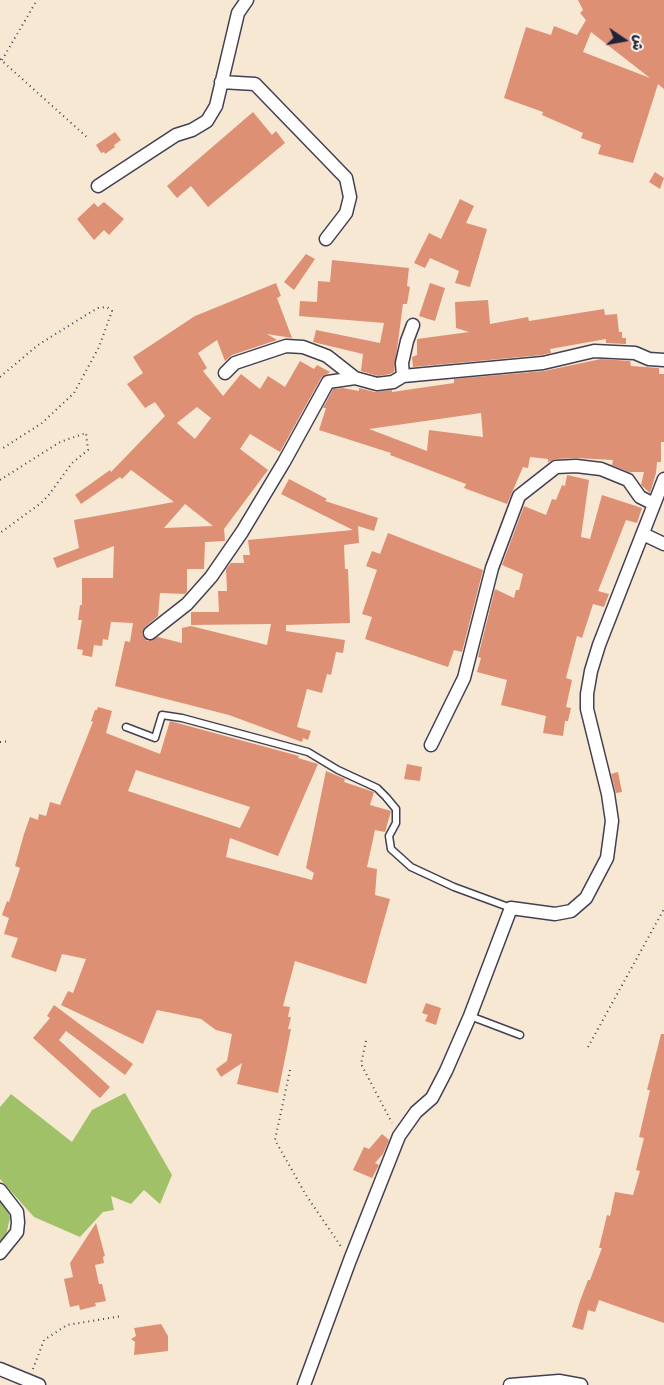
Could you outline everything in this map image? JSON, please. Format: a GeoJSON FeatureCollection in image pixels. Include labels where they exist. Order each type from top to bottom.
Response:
{"type":"FeatureCollection","features":[{"type":"Feature","properties":{"kind":"street"},"geometry":{"type":"LineString","coordinates":[[98,186],[176,135],[192,130],[207,121],[216,106],[238,13],[247,0]]}},
{"type":"Feature","properties":{"kind":"street"},"geometry":{"type":"LineString","coordinates":[[221,82],[255,84],[346,178],[350,197],[346,213],[326,239]]}},
{"type":"Feature","properties":{"kind":"street"},"geometry":{"type":"LineString","coordinates":[[403,376],[402,363],[406,340],[413,324]]}},
{"type":"Feature","properties":{"kind":"street"},"geometry":{"type":"LineString","coordinates":[[225,373],[235,362],[286,346],[303,347],[327,356],[355,378]]}},
{"type":"Feature","properties":{"kind":"street"},"geometry":{"type":"LineString","coordinates":[[150,633],[187,604],[211,577],[242,532],[284,462],[328,382],[336,379],[355,378],[377,384],[393,382],[403,376],[544,362],[594,351],[635,353],[648,359],[664,360]]}},
{"type":"Feature","properties":{"kind":"street"},"geometry":{"type":"LineString","coordinates":[[431,745],[464,678],[492,568],[520,496],[556,467],[576,466],[601,469],[628,480],[640,497],[654,504]]}},
{"type":"Feature","properties":{"kind":"street"},"geometry":{"type":"LineString","coordinates":[[304,1385],[350,1260],[399,1136],[416,1112],[432,1098],[446,1072],[470,1016],[510,908],[555,914],[571,911],[586,898],[607,858],[612,821],[608,794],[587,709],[587,694],[599,646],[664,479]]}},
{"type":"Feature","properties":{"kind":"street"},"geometry":{"type":"LineString","coordinates":[[643,534],[664,544]]}},
{"type":"Feature","properties":{"kind":"street"},"geometry":{"type":"LineString","coordinates":[[0,1190],[17,1212],[18,1222],[17,1232],[0,1253]]}},
{"type":"Feature","properties":{"kind":"street"},"geometry":{"type":"LineString","coordinates":[[0,1369],[34,1383]]}},
{"type":"Feature","properties":{"kind":"street"},"geometry":{"type":"LineString","coordinates":[[510,1385],[559,1381],[581,1385]]}},
{"type":"Feature","properties":{"kind":"lane"},"geometry":{"type":"LineString","coordinates":[[126,727],[155,738],[162,715],[182,718],[308,752],[338,770],[377,788],[386,797],[396,809],[396,823],[389,836],[391,849],[411,867],[454,887],[510,908]]}},
{"type":"Feature","properties":{"kind":"lane"},"geometry":{"type":"LineString","coordinates":[[470,1016],[520,1035]]}},
{"type":"Feature","properties":{"kind":"path"},"geometry":{"type":"LineString","coordinates":[[37,0],[1,59],[88,138]]}},
{"type":"Feature","properties":{"kind":"path"},"geometry":{"type":"LineString","coordinates":[[0,377],[38,345],[86,315],[98,308],[107,307],[112,311],[99,347],[74,393],[42,423],[0,450]]}},
{"type":"Feature","properties":{"kind":"path"},"geometry":{"type":"LineString","coordinates":[[0,480],[60,442],[86,433],[88,450],[72,463],[41,503],[0,532]]}},
{"type":"Feature","properties":{"kind":"path"},"geometry":{"type":"LineString","coordinates":[[0,742],[10,741]]}},
{"type":"Feature","properties":{"kind":"path"},"geometry":{"type":"LineString","coordinates":[[588,1047],[664,908]]}},
{"type":"Feature","properties":{"kind":"path"},"geometry":{"type":"LineString","coordinates":[[366,1042],[361,1064],[399,1136]]}},
{"type":"Feature","properties":{"kind":"path"},"geometry":{"type":"LineString","coordinates":[[290,1070],[274,1140],[306,1195],[350,1260]]}},
{"type":"Feature","properties":{"kind":"path"},"geometry":{"type":"LineString","coordinates":[[34,1383],[44,1340],[67,1325],[122,1316]]}},
{"type":"Feature","properties":{"kind":"green space"},"geometry":{"type":"Polygon","coordinates":[[[125,1093],[172,1175],[160,1204],[144,1190],[131,1204],[111,1196],[114,1210],[103,1212],[80,1237],[34,1217],[0,1179],[0,1107],[11,1094],[72,1142],[92,1110],[125,1093]]]}},
{"type":"Feature","properties":{"kind":"green space"},"geometry":{"type":"Polygon","coordinates":[[[0,1200],[8,1209],[10,1218],[6,1235],[0,1242],[0,1200]]]}},
{"type":"Feature","properties":{"kind":"building"},"geometry":{"type":"Polygon","coordinates":[[[578,0],[664,0],[664,89],[658,84],[633,163],[598,154],[601,145],[581,138],[583,133],[542,115],[543,112],[504,98],[526,27],[551,35],[554,26],[577,35],[586,20],[580,13],[583,10],[578,0]],[[591,32],[583,52],[650,78],[591,32]]]}},
{"type":"Feature","properties":{"kind":"building"},"geometry":{"type":"Polygon","coordinates":[[[253,112],[272,135],[276,131],[285,143],[208,207],[191,186],[177,198],[167,186],[253,112]]]}},
{"type":"Feature","properties":{"kind":"building"},"geometry":{"type":"Polygon","coordinates":[[[115,132],[121,140],[105,154],[104,152],[101,153],[96,145],[115,132]]]}},
{"type":"Feature","properties":{"kind":"building"},"geometry":{"type":"Polygon","coordinates":[[[655,172],[664,178],[660,189],[649,182],[655,172]]]}},
{"type":"Feature","properties":{"kind":"building"},"geometry":{"type":"Polygon","coordinates":[[[460,199],[474,206],[466,223],[487,229],[470,287],[455,283],[459,271],[430,258],[425,268],[414,263],[429,233],[441,239],[460,199]]]}},
{"type":"Feature","properties":{"kind":"building"},"geometry":{"type":"Polygon","coordinates":[[[104,202],[124,219],[109,235],[104,230],[94,240],[77,219],[94,203],[98,207],[104,202]]]}},
{"type":"Feature","properties":{"kind":"building"},"geometry":{"type":"Polygon","coordinates":[[[306,254],[315,259],[294,290],[284,282],[306,254]]]}},
{"type":"Feature","properties":{"kind":"building"},"geometry":{"type":"Polygon","coordinates":[[[332,260],[409,268],[407,286],[410,287],[407,304],[403,304],[394,372],[378,376],[361,371],[363,354],[313,342],[316,330],[380,343],[384,323],[299,316],[300,301],[317,302],[318,281],[330,282],[332,260]]]}},
{"type":"Feature","properties":{"kind":"building"},"geometry":{"type":"Polygon","coordinates":[[[276,283],[281,296],[277,298],[292,338],[267,334],[277,340],[232,355],[225,361],[217,340],[198,353],[207,368],[203,371],[223,396],[241,374],[260,389],[268,376],[285,387],[300,361],[314,369],[317,365],[330,372],[321,378],[280,452],[250,434],[240,449],[268,470],[224,529],[225,541],[205,542],[204,569],[187,569],[187,592],[185,594],[160,593],[158,616],[145,627],[142,634],[147,641],[158,637],[182,643],[182,628],[191,626],[267,645],[271,624],[191,625],[191,612],[219,612],[218,591],[227,591],[226,569],[231,563],[244,563],[243,555],[250,555],[248,540],[353,530],[281,494],[289,479],[327,499],[325,501],[378,518],[374,531],[358,526],[359,543],[344,545],[345,569],[348,569],[350,623],[286,625],[286,631],[345,640],[343,653],[336,652],[331,675],[327,674],[322,693],[307,689],[297,727],[311,731],[308,740],[303,738],[302,742],[229,715],[115,686],[125,641],[130,642],[133,623],[111,622],[108,640],[103,639],[102,646],[94,645],[92,657],[82,655],[83,650],[77,649],[82,620],[78,620],[80,605],[82,605],[82,578],[113,578],[114,546],[57,568],[53,558],[79,548],[74,520],[174,502],[131,470],[122,479],[120,477],[81,504],[75,495],[110,470],[111,472],[165,416],[155,402],[145,408],[127,384],[143,373],[133,357],[195,316],[276,283]],[[197,407],[177,423],[195,439],[211,418],[197,407]],[[185,504],[164,528],[213,526],[185,504]]]}},
{"type":"Feature","properties":{"kind":"building"},"geometry":{"type":"Polygon","coordinates":[[[430,283],[445,288],[435,321],[419,316],[430,283]]]}},
{"type":"Feature","properties":{"kind":"building"},"geometry":{"type":"Polygon","coordinates":[[[488,300],[490,324],[528,317],[529,321],[604,309],[605,315],[617,314],[619,332],[622,332],[622,338],[626,338],[626,344],[606,343],[606,339],[550,349],[551,353],[542,355],[413,367],[412,357],[417,355],[417,339],[469,332],[456,328],[455,302],[488,300]]]}},
{"type":"Feature","properties":{"kind":"building"},"geometry":{"type":"Polygon","coordinates":[[[601,359],[630,361],[631,366],[659,368],[659,374],[664,374],[664,442],[661,442],[661,462],[657,462],[650,493],[641,485],[644,472],[629,472],[612,465],[613,460],[576,458],[556,459],[548,462],[548,459],[530,457],[528,468],[523,467],[507,504],[464,488],[466,484],[390,455],[391,453],[319,430],[326,408],[323,408],[333,389],[343,388],[359,391],[359,388],[375,392],[392,390],[392,392],[454,383],[454,379],[544,371],[601,359]],[[481,413],[369,429],[427,451],[429,430],[483,437],[481,413]]]}},
{"type":"Feature","properties":{"kind":"building"},"geometry":{"type":"Polygon","coordinates":[[[567,475],[589,480],[581,537],[590,539],[602,495],[642,508],[637,523],[626,520],[598,591],[609,594],[604,607],[593,604],[582,638],[577,636],[566,678],[572,680],[566,707],[571,708],[568,721],[565,721],[563,736],[543,733],[546,716],[501,705],[507,680],[477,672],[481,658],[478,657],[495,589],[514,598],[516,590],[519,590],[523,574],[502,565],[524,506],[546,515],[552,499],[556,500],[562,485],[565,486],[567,475]]]}},
{"type":"Feature","properties":{"kind":"building"},"geometry":{"type":"Polygon","coordinates":[[[388,533],[483,570],[462,652],[454,650],[448,667],[365,639],[372,617],[362,614],[377,570],[366,566],[372,551],[380,554],[388,533]]]}},
{"type":"Feature","properties":{"kind":"building"},"geometry":{"type":"Polygon","coordinates":[[[98,707],[112,711],[106,733],[160,754],[170,721],[299,756],[298,758],[318,764],[278,856],[230,838],[226,857],[312,880],[314,873],[306,868],[326,771],[345,779],[344,782],[374,792],[370,805],[391,811],[385,832],[375,830],[367,867],[377,869],[375,895],[390,899],[366,984],[295,961],[283,1006],[290,1007],[288,1017],[291,1017],[288,1029],[291,1029],[278,1093],[237,1084],[242,1063],[221,1077],[216,1069],[227,1061],[232,1034],[216,1030],[201,1019],[157,1010],[143,1044],[61,1005],[68,991],[73,993],[86,959],[62,954],[56,972],[11,957],[18,938],[4,934],[9,918],[2,915],[7,901],[9,902],[20,868],[15,866],[24,834],[30,817],[38,820],[39,814],[46,816],[50,802],[60,805],[93,722],[91,721],[95,710],[98,707]],[[136,770],[128,791],[240,828],[250,807],[136,770]]]}},
{"type":"Feature","properties":{"kind":"building"},"geometry":{"type":"Polygon","coordinates":[[[407,764],[422,767],[420,781],[404,779],[407,764]]]}},
{"type":"Feature","properties":{"kind":"building"},"geometry":{"type":"Polygon","coordinates":[[[618,772],[622,792],[616,793],[611,774],[618,772]]]}},
{"type":"Feature","properties":{"kind":"building"},"geometry":{"type":"Polygon","coordinates":[[[426,1003],[441,1008],[436,1025],[425,1021],[428,1015],[422,1013],[426,1003]]]}},
{"type":"Feature","properties":{"kind":"building"},"geometry":{"type":"Polygon","coordinates":[[[54,1005],[133,1064],[125,1075],[66,1031],[59,1040],[110,1087],[100,1098],[33,1038],[50,1018],[47,1016],[54,1005]]]}},
{"type":"Feature","properties":{"kind":"building"},"geometry":{"type":"Polygon","coordinates":[[[661,1034],[664,1034],[664,1323],[599,1300],[595,1312],[588,1310],[583,1330],[572,1327],[580,1301],[602,1248],[599,1248],[607,1215],[610,1216],[615,1192],[633,1195],[640,1171],[636,1170],[644,1138],[639,1137],[650,1090],[647,1090],[661,1034]]]}},
{"type":"Feature","properties":{"kind":"building"},"geometry":{"type":"Polygon","coordinates":[[[382,1134],[389,1140],[383,1154],[375,1163],[379,1165],[372,1178],[353,1170],[364,1147],[369,1149],[382,1134]]]}},
{"type":"Feature","properties":{"kind":"building"},"geometry":{"type":"Polygon","coordinates":[[[96,1223],[105,1256],[103,1257],[104,1263],[95,1265],[99,1284],[102,1284],[106,1301],[95,1303],[96,1306],[80,1310],[79,1305],[70,1307],[64,1279],[73,1277],[70,1263],[96,1223]]]}},
{"type":"Feature","properties":{"kind":"building"},"geometry":{"type":"Polygon","coordinates":[[[161,1324],[168,1336],[168,1351],[134,1355],[135,1342],[131,1339],[136,1336],[134,1328],[161,1324]]]}}]}
